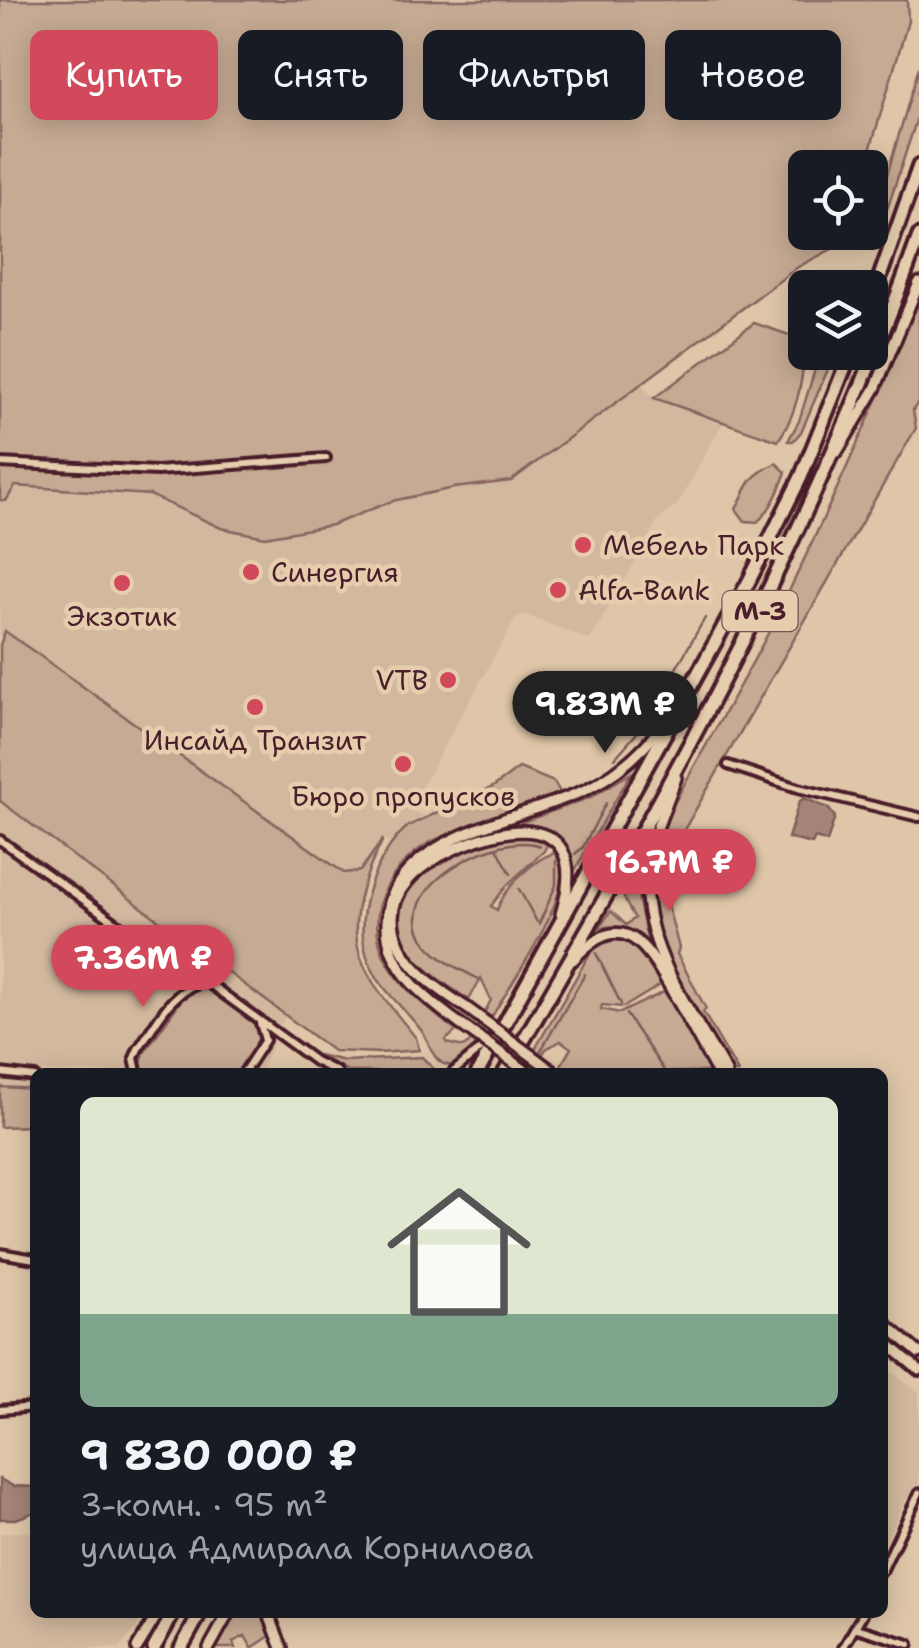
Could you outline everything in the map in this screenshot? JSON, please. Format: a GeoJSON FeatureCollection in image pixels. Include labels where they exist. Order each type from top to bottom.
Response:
{"type":"FeatureCollection","features":[{"type":"Feature","properties":{"kind":"highway"},"geometry":{"type":"LineString","coordinates":[[882,270],[919,166]]}},
{"type":"Feature","properties":{"kind":"highway","name":"М-3"},"geometry":{"type":"LineString","coordinates":[[506,1068],[560,978],[750,631],[826,472],[919,236]]}},
{"type":"Feature","properties":{"kind":"highway","name":"М-3"},"geometry":{"type":"LineString","coordinates":[[480,1068],[709,655],[801,477],[845,370]]}},
{"type":"Feature","properties":{"kind":"highway"},"geometry":{"type":"LineString","coordinates":[[154,1648],[171,1618]]}},
{"type":"Feature","properties":{"kind":"highway"},"geometry":{"type":"LineString","coordinates":[[181,1648],[198,1618]]}},
{"type":"Feature","properties":{"kind":"main road"},"geometry":{"type":"LineString","coordinates":[[826,472],[874,388],[919,284]]}},
{"type":"Feature","properties":{"kind":"main road"},"geometry":{"type":"LineString","coordinates":[[520,1068],[416,988],[390,949],[388,905],[401,876],[414,862],[441,846],[573,795],[617,771],[664,724],[709,655]]}},
{"type":"Feature","properties":{"kind":"main road"},"geometry":{"type":"LineString","coordinates":[[688,747],[650,857],[649,912],[665,963],[724,1068]]}},
{"type":"Feature","properties":{"kind":"main road"},"geometry":{"type":"LineString","coordinates":[[549,1068],[420,972],[397,939],[398,900],[418,868],[444,852],[496,832],[519,828],[541,833],[561,850],[568,872],[554,938]]}},
{"type":"Feature","properties":{"kind":"main road"},"geometry":{"type":"LineString","coordinates":[[560,978],[598,938],[617,933],[638,940],[654,958],[715,1068]]}},
{"type":"Feature","properties":{"kind":"main road"},"geometry":{"type":"LineString","coordinates":[[888,1326],[919,1352]]}},
{"type":"Feature","properties":{"kind":"main road"},"geometry":{"type":"LineString","coordinates":[[888,1345],[919,1370]]}},
{"type":"Feature","properties":{"kind":"main road"},"geometry":{"type":"LineString","coordinates":[[137,1648],[155,1618]]}},
{"type":"Feature","properties":{"kind":"main road"},"geometry":{"type":"LineString","coordinates":[[209,1648],[225,1618]]}},
{"type":"Feature","properties":{"kind":"main road"},"geometry":{"type":"LineString","coordinates":[[270,1618],[282,1648]]}},
{"type":"Feature","properties":{"kind":"street"},"geometry":{"type":"LineString","coordinates":[[0,464],[157,471],[326,458]]}},
{"type":"Feature","properties":{"kind":"street"},"geometry":{"type":"LineString","coordinates":[[728,765],[798,788],[919,817]]}},
{"type":"Feature","properties":{"kind":"street"},"geometry":{"type":"LineString","coordinates":[[0,840],[329,1068]]}},
{"type":"Feature","properties":{"kind":"street"},"geometry":{"type":"LineString","coordinates":[[136,1068],[134,1058],[138,1049],[176,996],[197,983],[207,982]]}},
{"type":"Feature","properties":{"kind":"street"},"geometry":{"type":"LineString","coordinates":[[246,1068],[264,1040],[258,1017]]}},
{"type":"Feature","properties":{"kind":"street"},"geometry":{"type":"LineString","coordinates":[[459,1068],[504,1027]]}},
{"type":"Feature","properties":{"kind":"street"},"geometry":{"type":"LineString","coordinates":[[0,1073],[30,1076]]}},
{"type":"Feature","properties":{"kind":"street"},"geometry":{"type":"LineString","coordinates":[[0,1253],[30,1257]]}},
{"type":"Feature","properties":{"kind":"street"},"geometry":{"type":"LineString","coordinates":[[0,1410],[30,1407]]}},
{"type":"Feature","properties":{"kind":"street"},"geometry":{"type":"LineString","coordinates":[[888,1559],[919,1494]]}},
{"type":"Feature","properties":{"kind":"street"},"geometry":{"type":"LineString","coordinates":[[843,1648],[861,1618]]}},
{"type":"Feature","properties":{"kind":"street"},"geometry":{"type":"LineString","coordinates":[[857,1628],[909,1644]]}},
{"type":"Feature","properties":{"kind":"shaded area"},"geometry":{"type":"Polygon","coordinates":[[[0,0],[907,0],[908,21],[870,150],[788,150],[788,250],[830,250],[788,270],[788,274],[511,481],[392,501],[332,525],[265,537],[221,528],[150,495],[15,486],[6,501],[0,500],[0,0]]]}},
{"type":"Feature","properties":{"kind":"shaded area"},"geometry":{"type":"Polygon","coordinates":[[[919,67],[918,115],[888,207],[888,171],[919,67]]]}},
{"type":"Feature","properties":{"kind":"shaded area"},"geometry":{"type":"Polygon","coordinates":[[[919,301],[919,401],[913,410],[916,428],[662,868],[659,889],[664,892],[679,948],[677,954],[706,1009],[703,1012],[736,1068],[731,1068],[680,984],[660,937],[654,912],[654,866],[664,826],[682,788],[782,606],[919,301]]]}},
{"type":"Feature","properties":{"kind":"shaded area"},"geometry":{"type":"Polygon","coordinates":[[[754,323],[788,335],[788,370],[803,370],[793,413],[778,441],[654,398],[754,323]]]}},
{"type":"Feature","properties":{"kind":"shaded area"},"geometry":{"type":"Polygon","coordinates":[[[815,370],[828,370],[801,432],[788,441],[799,421],[815,370]]]}},
{"type":"Feature","properties":{"kind":"shaded area"},"geometry":{"type":"Polygon","coordinates":[[[642,385],[654,398],[723,422],[678,504],[659,519],[590,640],[525,615],[516,618],[409,809],[425,816],[397,836],[393,844],[381,838],[370,860],[354,874],[344,873],[6,631],[0,645],[0,500],[6,500],[15,486],[150,495],[221,528],[265,537],[332,525],[392,501],[454,488],[505,483],[642,385]]]}},
{"type":"Feature","properties":{"kind":"shaded area"},"geometry":{"type":"Polygon","coordinates":[[[776,463],[786,472],[774,499],[757,522],[745,521],[736,509],[747,486],[776,463]]]}},
{"type":"Feature","properties":{"kind":"shaded area"},"geometry":{"type":"Polygon","coordinates":[[[5,631],[344,873],[360,871],[383,839],[359,902],[358,946],[373,982],[416,1038],[419,1050],[333,1051],[0,801],[0,645],[5,631]]]}},
{"type":"Feature","properties":{"kind":"shaded area"},"geometry":{"type":"Polygon","coordinates":[[[519,768],[554,782],[560,792],[421,848],[395,873],[380,906],[379,942],[386,960],[408,990],[456,1031],[447,1043],[463,1047],[469,1043],[491,1000],[481,978],[469,1000],[434,976],[412,954],[399,919],[407,895],[425,873],[478,843],[506,836],[530,837],[547,845],[491,906],[497,910],[519,877],[554,853],[561,870],[558,894],[548,921],[474,1050],[460,1063],[448,1065],[435,1056],[421,1030],[373,971],[364,945],[364,908],[385,854],[408,826],[493,787],[519,768]]]}},
{"type":"Feature","properties":{"kind":"shaded area"},"geometry":{"type":"Polygon","coordinates":[[[631,773],[574,872],[568,852],[557,837],[520,823],[591,797],[631,773]]]}},
{"type":"Feature","properties":{"kind":"shaded area"},"geometry":{"type":"Polygon","coordinates":[[[804,798],[828,808],[835,817],[827,842],[815,838],[812,844],[788,838],[799,802],[804,798]]]}},
{"type":"Feature","properties":{"kind":"shaded area"},"geometry":{"type":"Polygon","coordinates":[[[0,801],[285,1017],[262,1068],[30,1068],[30,1089],[0,1086],[0,801]]]}},
{"type":"Feature","properties":{"kind":"shaded area"},"geometry":{"type":"Polygon","coordinates":[[[640,855],[637,893],[648,943],[626,928],[599,928],[611,911],[626,925],[635,918],[623,887],[640,855]]]}},
{"type":"Feature","properties":{"kind":"shaded area"},"geometry":{"type":"Polygon","coordinates":[[[617,939],[635,944],[662,984],[624,1007],[602,1005],[601,1009],[620,1013],[666,991],[709,1068],[562,1068],[571,1048],[561,1041],[546,1049],[534,1068],[524,1068],[589,955],[600,943],[617,939]]]}},
{"type":"Feature","properties":{"kind":"shaded area"},"geometry":{"type":"Polygon","coordinates":[[[203,988],[228,1000],[252,1019],[262,1033],[259,1047],[243,1068],[142,1068],[144,1053],[182,999],[203,988]]]}},
{"type":"Feature","properties":{"kind":"shaded area"},"geometry":{"type":"Polygon","coordinates":[[[318,1055],[345,1061],[422,1057],[433,1068],[342,1068],[318,1055]]]}},
{"type":"Feature","properties":{"kind":"shaded area"},"geometry":{"type":"Polygon","coordinates":[[[0,1087],[30,1089],[30,1126],[0,1127],[0,1087]]]}},
{"type":"Feature","properties":{"kind":"shaded area"},"geometry":{"type":"Polygon","coordinates":[[[888,1369],[919,1392],[919,1483],[905,1501],[888,1537],[888,1369]]]}},
{"type":"Feature","properties":{"kind":"shaded area"},"geometry":{"type":"Polygon","coordinates":[[[0,1479],[13,1486],[30,1487],[30,1514],[0,1519],[0,1479]]]}},
{"type":"Feature","properties":{"kind":"shaded area"},"geometry":{"type":"Polygon","coordinates":[[[30,1531],[30,1618],[143,1618],[120,1648],[0,1648],[0,1533],[30,1531]]]}},
{"type":"Feature","properties":{"kind":"shaded area"},"geometry":{"type":"Polygon","coordinates":[[[233,1618],[264,1618],[270,1636],[252,1648],[245,1636],[233,1642],[235,1648],[217,1648],[233,1618]]]}},
{"type":"Feature","properties":{"kind":"waterway"},"geometry":{"type":"LineString","coordinates":[[615,758],[643,726],[705,618]]}},
{"type":"Feature","properties":{"kind":"waterway"},"geometry":{"type":"LineString","coordinates":[[575,854],[583,847],[606,803]]}},
{"type":"Feature","properties":{"kind":"waterway"},"geometry":{"type":"LineString","coordinates":[[479,979],[444,960],[427,945],[417,924],[420,903],[433,884],[476,855],[500,846],[540,846]]}},
{"type":"Feature","properties":{"kind":"waterway"},"geometry":{"type":"LineString","coordinates":[[497,848],[511,874]]}},
{"type":"Feature","properties":{"kind":"waterway"},"geometry":{"type":"LineString","coordinates":[[539,924],[556,885],[556,861]]}},
{"type":"Feature","properties":{"kind":"waterway"},"geometry":{"type":"LineString","coordinates":[[519,889],[537,922]]}},
{"type":"Feature","properties":{"kind":"waterway"},"geometry":{"type":"LineString","coordinates":[[596,953],[621,1004]]}},
{"type":"Feature","properties":{"kind":"waterway"},"geometry":{"type":"LineString","coordinates":[[539,1054],[585,974]]}},
{"type":"Feature","properties":{"kind":"waterway"},"geometry":{"type":"LineString","coordinates":[[626,1014],[662,1068]]}},
{"type":"Feature","properties":{"kind":"place","name":"Мебель Парк"},"geometry":{"type":"Point","coordinates":[583,545]}},
{"type":"Feature","properties":{"kind":"place","name":"Синергия"},"geometry":{"type":"Point","coordinates":[251,572]}},
{"type":"Feature","properties":{"kind":"place","name":"Экзотик"},"geometry":{"type":"Point","coordinates":[122,583]}},
{"type":"Feature","properties":{"kind":"place","name":"Alfa-Bank"},"geometry":{"type":"Point","coordinates":[558,590]}},
{"type":"Feature","properties":{"kind":"place","name":"VTB"},"geometry":{"type":"Point","coordinates":[448,680]}},
{"type":"Feature","properties":{"kind":"place","name":"Инсайд Транзит"},"geometry":{"type":"Point","coordinates":[255,707]}},
{"type":"Feature","properties":{"kind":"place","name":"Бюро пропусков"},"geometry":{"type":"Point","coordinates":[403,764]}}]}
